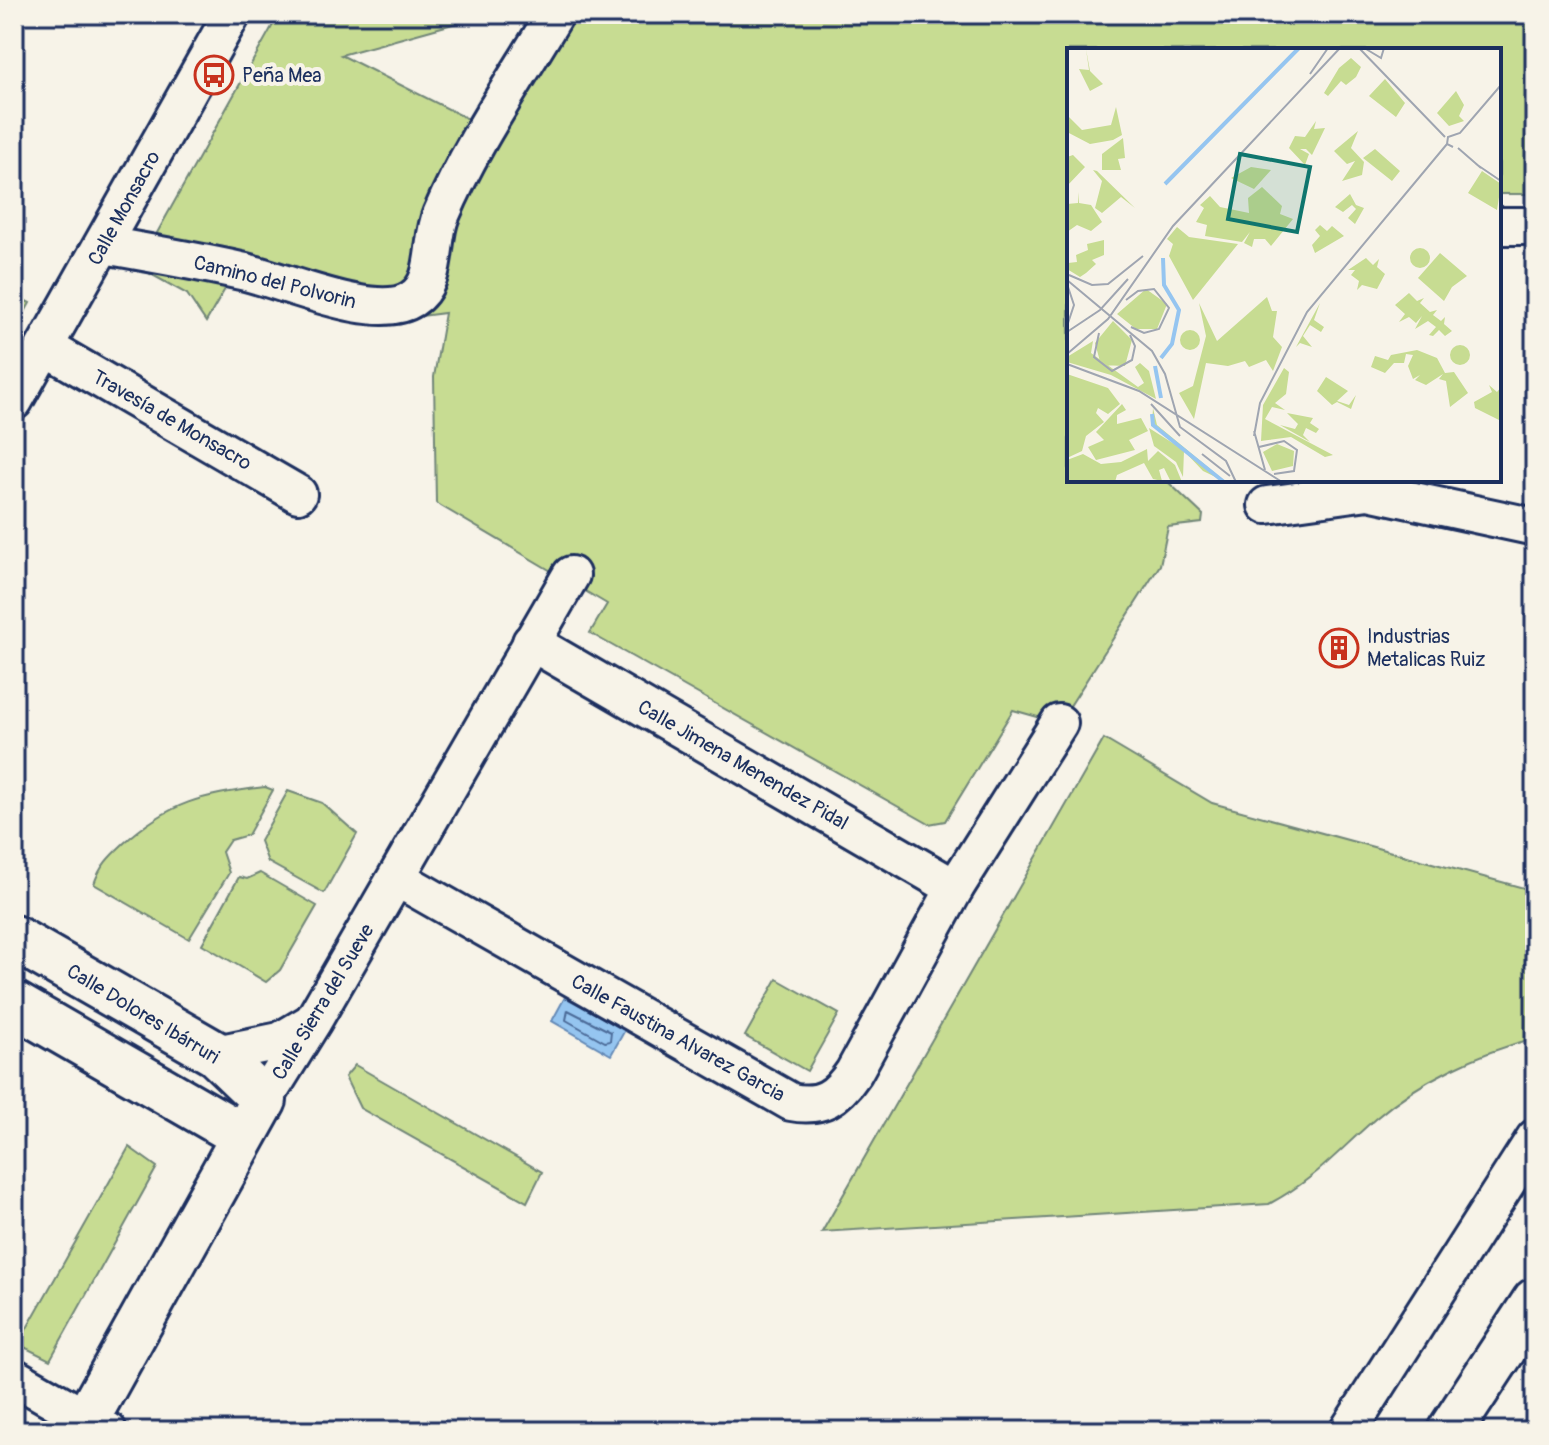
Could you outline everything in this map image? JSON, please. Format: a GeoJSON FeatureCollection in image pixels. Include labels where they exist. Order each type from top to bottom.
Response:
{"type":"FeatureCollection","features":[{"type":"Feature","properties":{"kind":"main road","name":"Calle Dolores Ibárruri"},"geometry":{"type":"LineString","coordinates":[[14,938],[216,1054],[254,1118]]}},
{"type":"Feature","properties":{"kind":"main road"},"geometry":{"type":"LineString","coordinates":[[14,1004],[254,1118]]}},
{"type":"Feature","properties":{"kind":"main road","name":"Calle Sierra del Sueve"},"geometry":{"type":"LineString","coordinates":[[92,1427],[254,1118]]}},
{"type":"Feature","properties":{"kind":"main road"},"geometry":{"type":"LineString","coordinates":[[1450,1431],[1535,1301]]}},
{"type":"Feature","properties":{"kind":"street","name":"Calle Monsacro"},"geometry":{"type":"LineString","coordinates":[[14,401],[232,14]]}},
{"type":"Feature","properties":{"kind":"street","name":"Camino del Polvorin"},"geometry":{"type":"LineString","coordinates":[[104,245],[243,271],[351,302],[386,306],[412,299],[428,278],[439,218],[467,160],[555,14]]}},
{"type":"Feature","properties":{"kind":"street"},"geometry":{"type":"LineString","coordinates":[[1501,226],[1535,226]]}},
{"type":"Feature","properties":{"kind":"street","name":"Travesía de Monsacro"},"geometry":{"type":"LineString","coordinates":[[45,347],[298,494]]}},
{"type":"Feature","properties":{"kind":"street"},"geometry":{"type":"LineString","coordinates":[[1267,505],[1368,491],[1535,527]]}},
{"type":"Feature","properties":{"kind":"street","name":"Calle Sierra del Sueve"},"geometry":{"type":"LineString","coordinates":[[254,1118],[397,878],[571,575]]}},
{"type":"Feature","properties":{"kind":"street","name":"Calle Jimena Menendez Pidal"},"geometry":{"type":"LineString","coordinates":[[531,642],[955,888]]}},
{"type":"Feature","properties":{"kind":"street","name":"Calle Faustina Alvarez Garcia"},"geometry":{"type":"LineString","coordinates":[[397,878],[791,1102],[808,1105],[826,1102],[842,1090],[854,1072],[955,888],[1059,723]]}},
{"type":"Feature","properties":{"kind":"street"},"geometry":{"type":"LineString","coordinates":[[216,1054],[280,1041],[313,1021]]}},
{"type":"Feature","properties":{"kind":"street"},"geometry":{"type":"LineString","coordinates":[[1348,1431],[1535,1138]]}},
{"type":"Feature","properties":{"kind":"street"},"geometry":{"type":"LineString","coordinates":[[14,1377],[92,1427]]}},
{"type":"Feature","properties":{"kind":"shaded area"},"geometry":{"type":"Polygon","coordinates":[[[1077,1421],[1111,1426],[1116,1431],[813,1431],[1077,1421]]]}},
{"type":"Feature","properties":{"kind":"shaded area"},"geometry":{"type":"Polygon","coordinates":[[[673,1425],[749,1431],[669,1431],[673,1425]]]}},
{"type":"Feature","properties":{"kind":"green space"},"geometry":{"type":"Polygon","coordinates":[[[279,14],[489,14],[341,55],[486,128],[573,14],[1535,14],[1535,194],[1501,194],[1501,48],[1067,48],[1067,482],[1168,482],[1203,515],[1202,523],[1168,527],[1160,565],[1059,723],[1013,710],[945,821],[929,824],[590,633],[607,604],[436,503],[434,377],[445,313],[413,317],[229,282],[206,322],[187,294],[138,267],[279,14]]]}},
{"type":"Feature","properties":{"kind":"green space"},"geometry":{"type":"Polygon","coordinates":[[[14,295],[30,303],[14,332],[14,295]]]}},
{"type":"Feature","properties":{"kind":"green space"},"geometry":{"type":"Polygon","coordinates":[[[1104,739],[1212,803],[1535,891],[1535,1038],[1471,1060],[1430,1080],[1392,1105],[1313,1175],[1269,1204],[822,1232],[1104,739]]]}},
{"type":"Feature","properties":{"kind":"green space"},"geometry":{"type":"Polygon","coordinates":[[[265,787],[273,790],[248,835],[230,840],[222,852],[229,873],[189,939],[94,884],[113,853],[156,818],[205,797],[265,787]]]}},
{"type":"Feature","properties":{"kind":"green space"},"geometry":{"type":"Polygon","coordinates":[[[288,791],[322,803],[357,834],[324,893],[268,862],[260,841],[288,791]]]}},
{"type":"Feature","properties":{"kind":"green space"},"geometry":{"type":"Polygon","coordinates":[[[260,873],[317,906],[280,970],[266,982],[202,944],[239,877],[247,879],[260,873]]]}},
{"type":"Feature","properties":{"kind":"green space"},"geometry":{"type":"Polygon","coordinates":[[[777,979],[839,1014],[807,1071],[745,1036],[777,979]]]}},
{"type":"Feature","properties":{"kind":"green space"},"geometry":{"type":"Polygon","coordinates":[[[355,1065],[542,1172],[527,1202],[360,1108],[345,1077],[355,1065]]]}},
{"type":"Feature","properties":{"kind":"green space"},"geometry":{"type":"Polygon","coordinates":[[[129,1147],[157,1167],[50,1360],[18,1344],[129,1147]]]}},
{"type":"Feature","properties":{"kind":"water"},"geometry":{"type":"Polygon","coordinates":[[[565,997],[625,1030],[611,1055],[552,1021],[565,997]]]}},
{"type":"Feature","properties":{"kind":"place","name":"Peña Mea"},"geometry":{"type":"Point","coordinates":[214,75]}},
{"type":"Feature","properties":{"kind":"place","name":"Industrias Metalicas Ruiz"},"geometry":{"type":"Point","coordinates":[1339,648]}}]}
